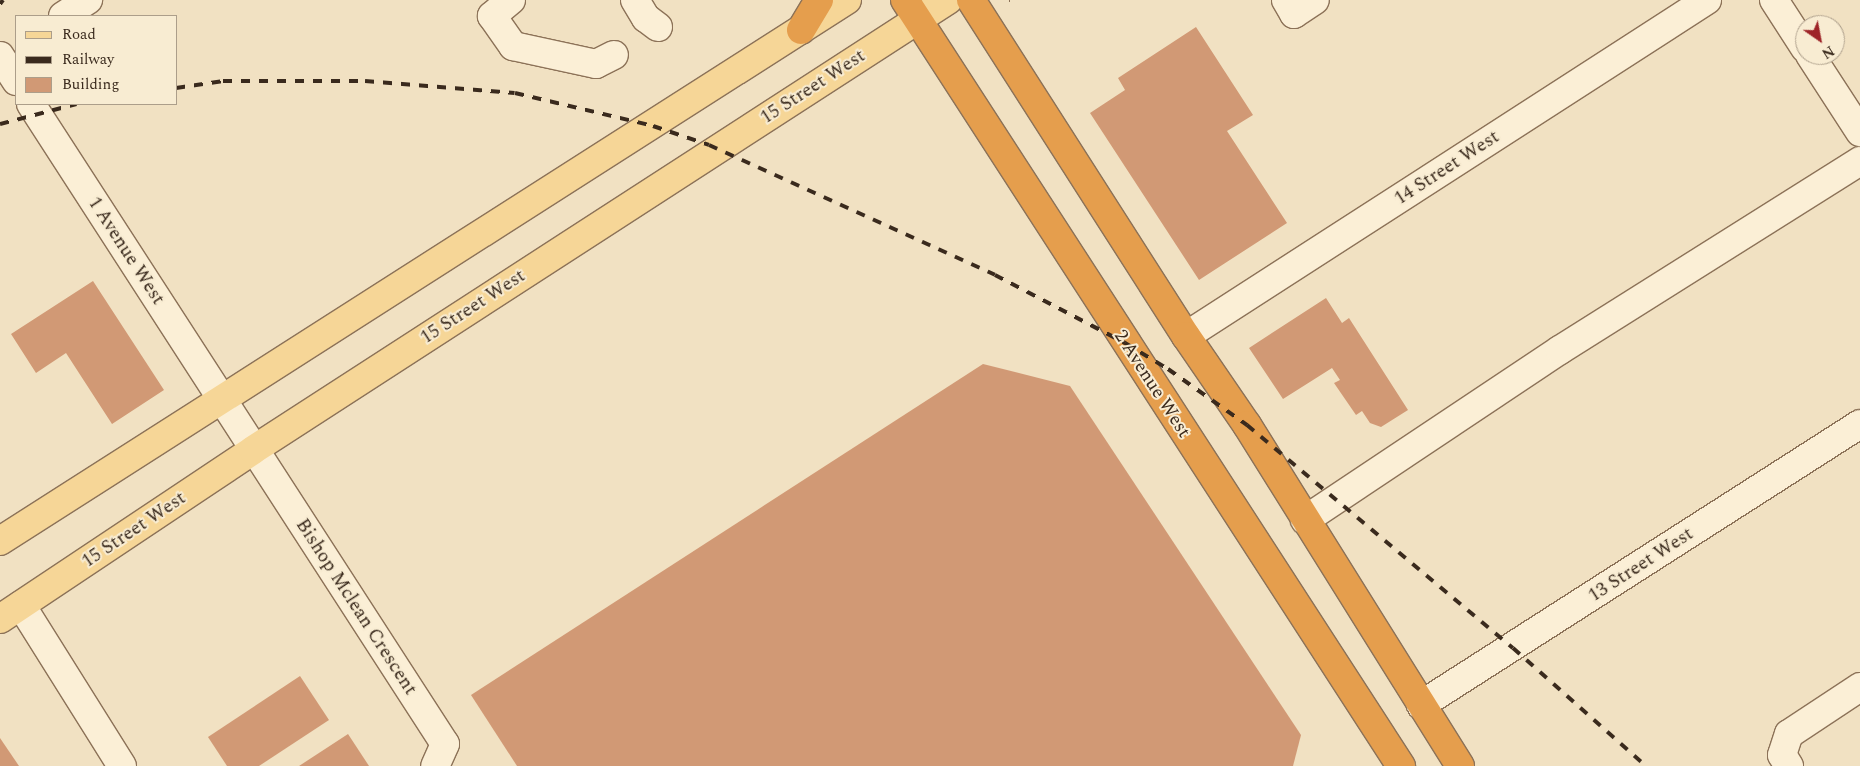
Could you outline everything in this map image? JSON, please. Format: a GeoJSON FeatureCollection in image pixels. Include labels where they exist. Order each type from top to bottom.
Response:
{"type":"FeatureCollection","features":[{"type":"Feature","properties":{"kind":"highway"},"geometry":{"type":"LineString","coordinates":[[801,30],[819,0]]}},
{"type":"Feature","properties":{"kind":"highway"},"geometry":{"type":"LineString","coordinates":[[971,0],[1186,336],[1247,425],[1304,520],[1460,766]]}},
{"type":"Feature","properties":{"kind":"highway","name":"2 Avenue West"},"geometry":{"type":"LineString","coordinates":[[911,10],[1401,766]]}},
{"type":"Feature","properties":{"kind":"main road"},"geometry":{"type":"LineString","coordinates":[[0,541],[847,0]]}},
{"type":"Feature","properties":{"kind":"main road","name":"15 Street West"},"geometry":{"type":"LineString","coordinates":[[11,612],[911,10],[948,0]]}},
{"type":"Feature","properties":{"kind":"street"},"geometry":{"type":"LineString","coordinates":[[65,15],[88,0]]}},
{"type":"Feature","properties":{"kind":"street"},"geometry":{"type":"LineString","coordinates":[[635,0],[646,18],[658,27]]}},
{"type":"Feature","properties":{"kind":"street"},"geometry":{"type":"LineString","coordinates":[[1286,0],[1294,14],[1315,0]]}},
{"type":"Feature","properties":{"kind":"street","name":"14 Street West"},"geometry":{"type":"LineString","coordinates":[[1186,336],[1707,0]]}},
{"type":"Feature","properties":{"kind":"street"},"geometry":{"type":"LineString","coordinates":[[1774,0],[1795,33]]}},
{"type":"Feature","properties":{"kind":"street"},"geometry":{"type":"LineString","coordinates":[[496,5],[513,46],[596,64],[614,54]]}},
{"type":"Feature","properties":{"kind":"street"},"geometry":{"type":"LineString","coordinates":[[6,53],[15,78]]}},
{"type":"Feature","properties":{"kind":"street"},"geometry":{"type":"LineString","coordinates":[[1816,65],[1860,132]]}},
{"type":"Feature","properties":{"kind":"street","name":"1 Avenue West"},"geometry":{"type":"LineString","coordinates":[[32,105],[253,450]]}},
{"type":"Feature","properties":{"kind":"street"},"geometry":{"type":"LineString","coordinates":[[1304,520],[1560,350],[1860,161]]}},
{"type":"Feature","properties":{"kind":"street","name":"13 Street West"},"geometry":{"type":"LineString","coordinates":[[1421,705],[1860,424]]}},
{"type":"Feature","properties":{"kind":"street","name":"Bishop Mclean Crescent"},"geometry":{"type":"LineString","coordinates":[[253,450],[445,744],[434,766]]}},
{"type":"Feature","properties":{"kind":"street"},"geometry":{"type":"LineString","coordinates":[[11,612],[122,766]]}},
{"type":"Feature","properties":{"kind":"street"},"geometry":{"type":"LineString","coordinates":[[1789,766],[1782,754],[1789,734],[1860,687]]}},
{"type":"Feature","properties":{"kind":"building"},"geometry":{"type":"Polygon","coordinates":[[[1196,27],[1253,115],[1227,131],[1287,223],[1199,280],[1090,113],[1125,90],[1118,78],[1196,27]]]}},
{"type":"Feature","properties":{"kind":"building"},"geometry":{"type":"Polygon","coordinates":[[[93,281],[164,390],[112,424],[66,353],[36,373],[11,334],[93,281]]]}},
{"type":"Feature","properties":{"kind":"building"},"geometry":{"type":"Polygon","coordinates":[[[1326,298],[1342,323],[1349,318],[1408,410],[1381,427],[1370,423],[1362,411],[1356,415],[1334,383],[1340,380],[1332,368],[1283,399],[1249,348],[1326,298]]]}},
{"type":"Feature","properties":{"kind":"building"},"geometry":{"type":"Polygon","coordinates":[[[983,364],[1070,386],[1301,735],[1293,766],[517,766],[471,695],[983,364]]]}},
{"type":"Feature","properties":{"kind":"building"},"geometry":{"type":"Polygon","coordinates":[[[300,676],[329,720],[259,766],[227,766],[208,737],[300,676]]]}},
{"type":"Feature","properties":{"kind":"building"},"geometry":{"type":"Polygon","coordinates":[[[348,734],[369,766],[299,766],[348,734]]]}},
{"type":"Feature","properties":{"kind":"building"},"geometry":{"type":"Polygon","coordinates":[[[0,738],[19,766],[0,766],[0,738]]]}},
{"type":"Feature","properties":{"kind":"railway"},"geometry":{"type":"LineString","coordinates":[[0,4],[3,0]]}},
{"type":"Feature","properties":{"kind":"railway"},"geometry":{"type":"LineString","coordinates":[[178,88],[223,81],[365,81],[515,93],[653,126],[709,145],[995,275],[1125,343],[1168,369],[1247,425],[1513,648],[1646,766]]}},
{"type":"Feature","properties":{"kind":"railway"},"geometry":{"type":"LineString","coordinates":[[0,124],[72,105]]}}]}
